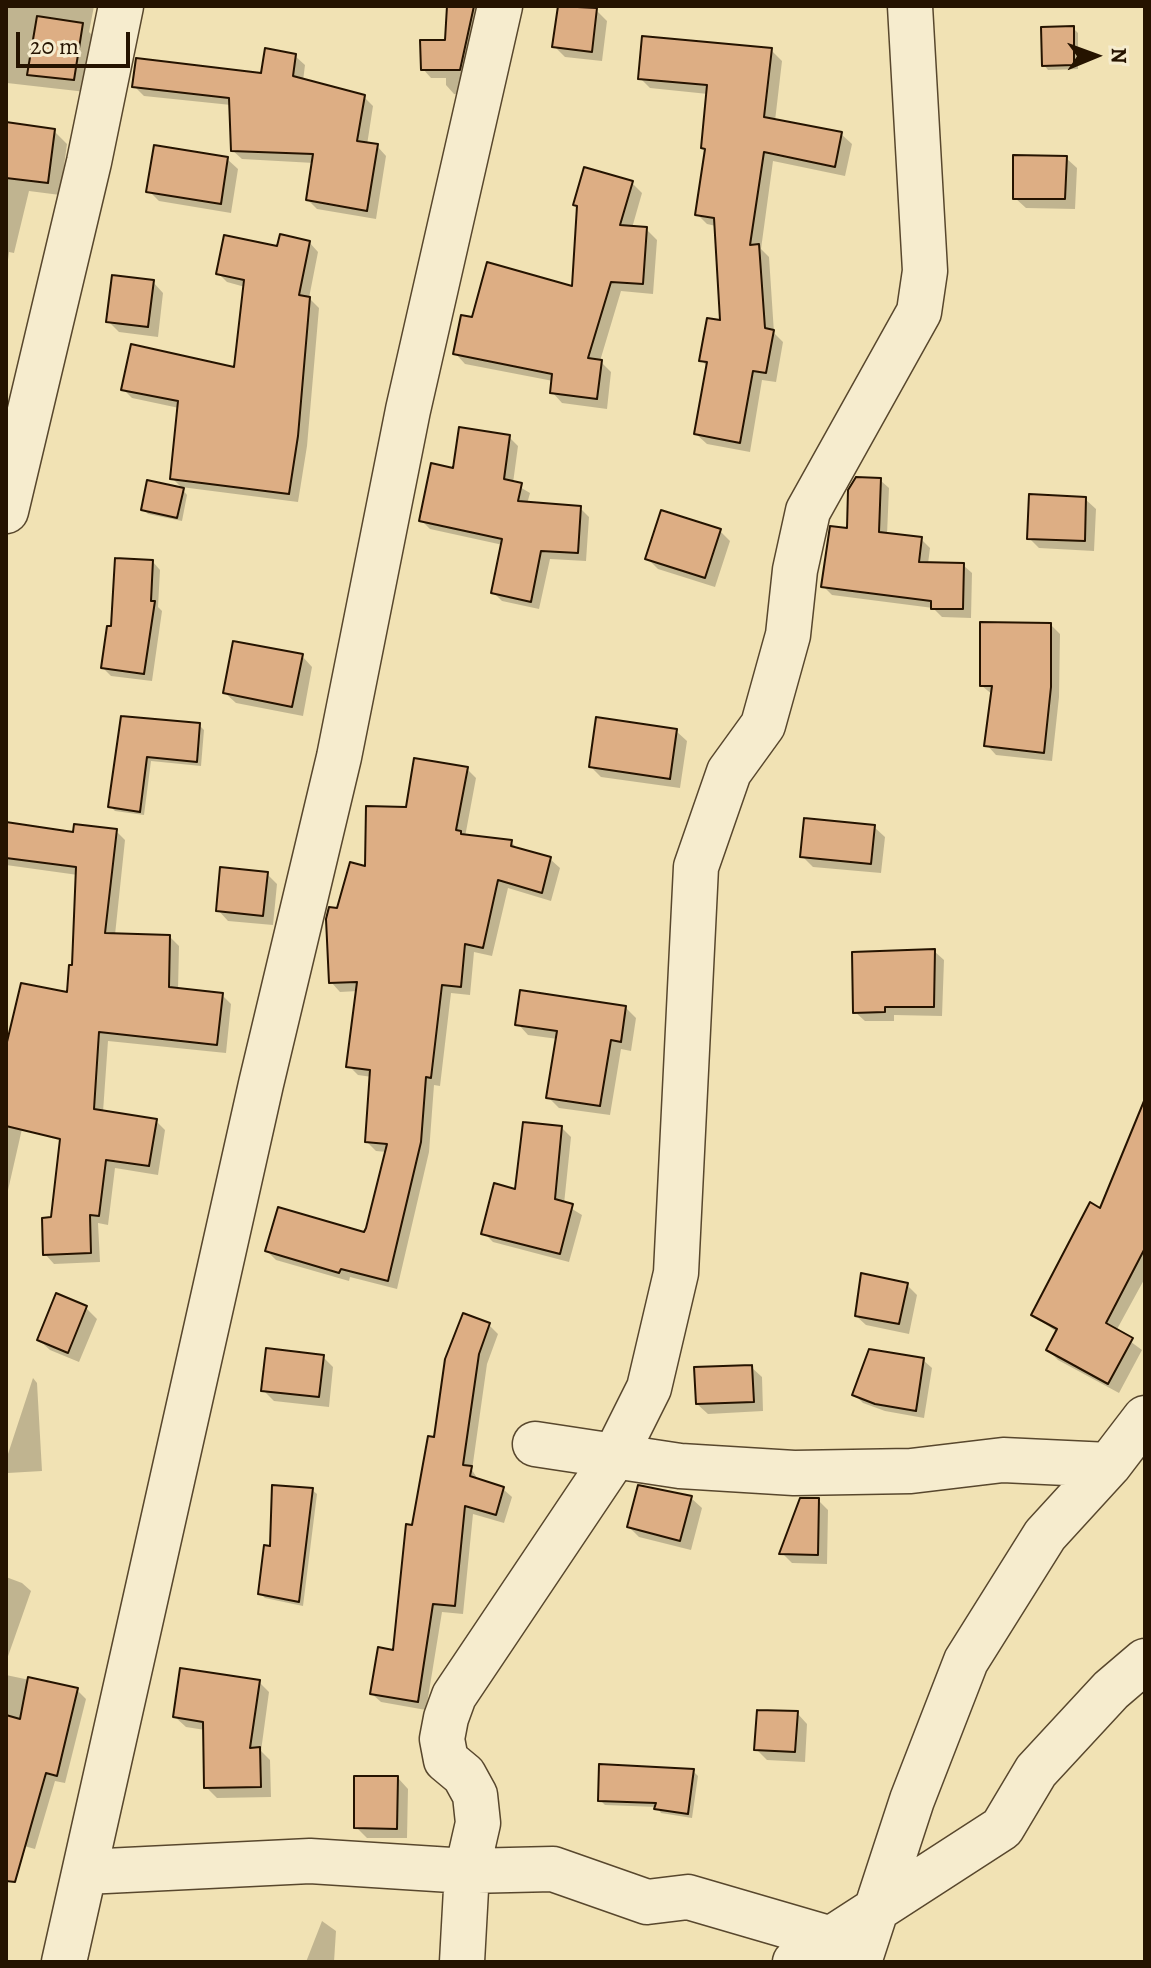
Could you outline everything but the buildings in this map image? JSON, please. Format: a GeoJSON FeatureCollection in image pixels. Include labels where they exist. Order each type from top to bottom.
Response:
{"type":"FeatureCollection","features":[{"type":"Feature","properties":{"kind":"street"},"geometry":{"type":"LineString","coordinates":[[6,511],[89,162],[121,6]]}},
{"type":"Feature","properties":{"kind":"street"},"geometry":{"type":"LineString","coordinates":[[64,1962],[261,1084],[339,757],[408,410],[500,6]]}},
{"type":"Feature","properties":{"kind":"street"},"geometry":{"type":"LineString","coordinates":[[462,1962],[467,1871],[478,1823],[475,1795],[464,1775],[446,1760],[442,1739],[446,1718],[454,1696],[477,1659],[615,1456],[649,1388],[676,1273],[696,867],[729,772],[763,725],[788,635],[795,570],[808,511],[919,312],[925,271],[910,6]]}},
{"type":"Feature","properties":{"kind":"street"},"geometry":{"type":"LineString","coordinates":[[795,1962],[846,1951],[877,1909],[912,1800],[966,1661],[1045,1535],[1109,1465],[1144,1421]]}},
{"type":"Feature","properties":{"kind":"street"},"geometry":{"type":"LineString","coordinates":[[535,1444],[680,1466],[794,1473],[911,1471],[1003,1460],[1109,1465]]}},
{"type":"Feature","properties":{"kind":"street"},"geometry":{"type":"LineString","coordinates":[[877,1909],[1002,1828],[1036,1771],[1111,1690],[1145,1661]]}},
{"type":"Feature","properties":{"kind":"street"},"geometry":{"type":"LineString","coordinates":[[85,1872],[310,1861],[467,1871],[553,1869],[647,1902],[688,1897],[846,1951]]}}]}
